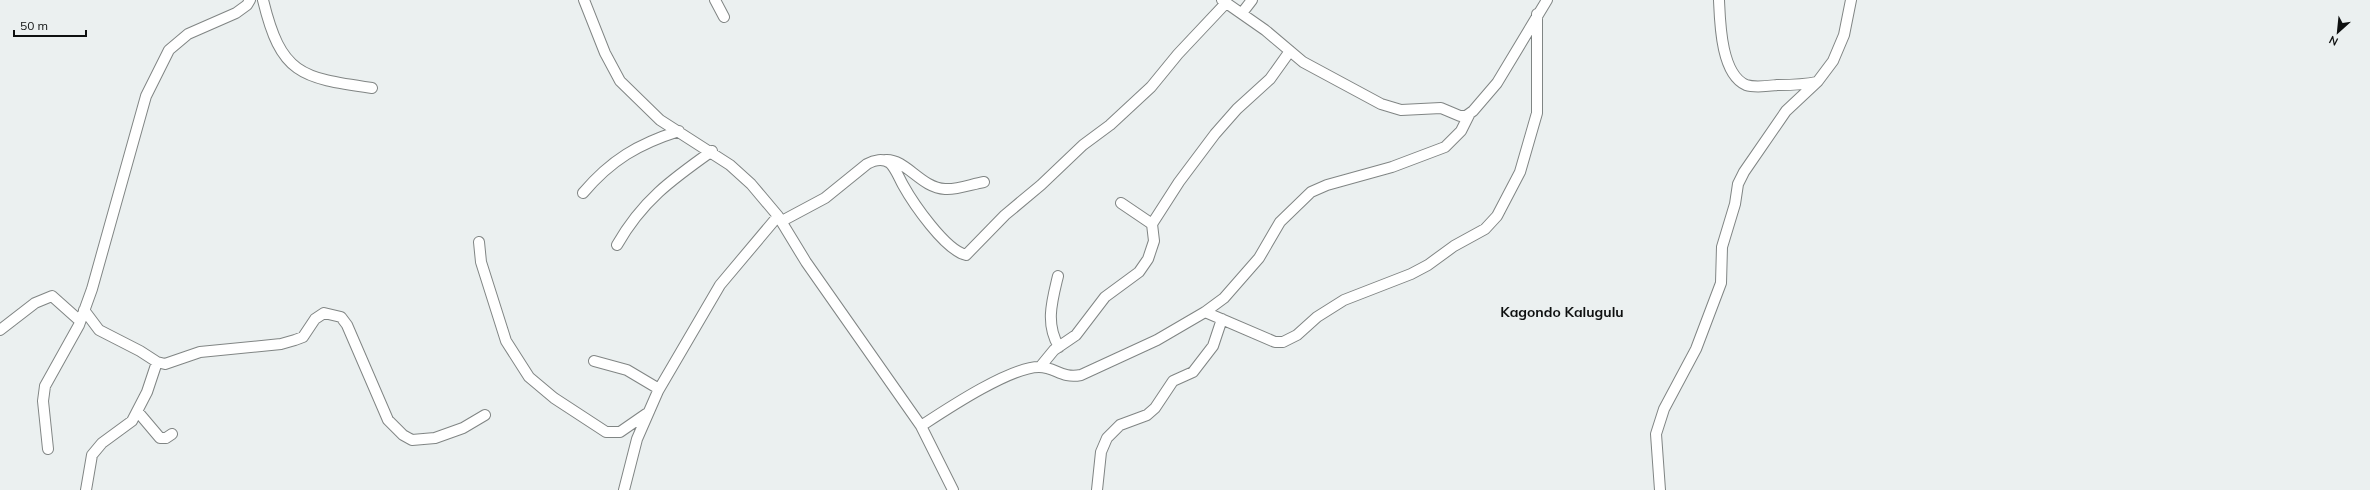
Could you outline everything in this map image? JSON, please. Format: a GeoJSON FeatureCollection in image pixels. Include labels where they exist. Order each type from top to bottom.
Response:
{"type":"FeatureCollection","features":[{"type":"Feature","properties":{"kind":"street"},"geometry":{"type":"LineString","coordinates":[[48,449],[43,401],[45,386],[80,321],[84,310],[103,252],[146,96],[169,50],[188,34],[236,13],[247,5],[250,0]]}},
{"type":"Feature","properties":{"kind":"street"},"geometry":{"type":"LineString","coordinates":[[263,0],[278,48],[289,62],[304,73],[318,79],[372,88]]}},
{"type":"Feature","properties":{"kind":"street"},"geometry":{"type":"LineString","coordinates":[[584,0],[605,53],[620,80],[660,120],[712,151],[751,184],[780,218],[806,262],[922,426],[953,490]]}},
{"type":"Feature","properties":{"kind":"street"},"geometry":{"type":"LineString","coordinates":[[715,0],[724,17]]}},
{"type":"Feature","properties":{"kind":"street"},"geometry":{"type":"LineString","coordinates":[[1242,13],[1252,0]]}},
{"type":"Feature","properties":{"kind":"street"},"geometry":{"type":"LineString","coordinates":[[922,426],[966,397],[996,382],[1030,368],[1040,367],[1066,376],[1081,375],[1156,340],[1205,312],[1224,298],[1259,258],[1280,222],[1311,192],[1327,185],[1392,167],[1445,147],[1461,131],[1469,115],[1497,83],[1546,0]]}},
{"type":"Feature","properties":{"kind":"street"},"geometry":{"type":"LineString","coordinates":[[1719,0],[1720,24],[1727,61],[1740,80],[1747,85],[1756,86],[1799,85],[1818,81]]}},
{"type":"Feature","properties":{"kind":"street"},"geometry":{"type":"LineString","coordinates":[[1660,490],[1656,434],[1664,409],[1696,349],[1721,283],[1722,247],[1735,204],[1738,184],[1744,172],[1786,111],[1818,81],[1840,48],[1851,0]]}},
{"type":"Feature","properties":{"kind":"street"},"geometry":{"type":"LineString","coordinates":[[883,160],[892,165],[903,185],[935,229],[952,247],[966,255],[1005,215],[1041,185],[1083,145],[1110,125],[1151,87],[1224,2],[1242,13],[1290,51],[1323,74],[1390,108],[1417,110],[1442,108],[1460,116],[1469,115]]}},
{"type":"Feature","properties":{"kind":"street"},"geometry":{"type":"LineString","coordinates":[[1205,312],[1275,342],[1283,342],[1297,335],[1334,305],[1411,274],[1485,229],[1497,216],[1514,185],[1520,172],[1530,139],[1537,106],[1537,14]]}},
{"type":"Feature","properties":{"kind":"street"},"geometry":{"type":"LineString","coordinates":[[1040,367],[1054,350],[1076,335],[1110,292],[1129,281],[1138,272],[1148,259],[1154,241],[1152,224],[1179,182],[1215,134],[1237,109],[1270,79],[1290,51]]}},
{"type":"Feature","properties":{"kind":"street"},"geometry":{"type":"LineString","coordinates":[[583,193],[612,163],[652,140],[679,131]]}},
{"type":"Feature","properties":{"kind":"street"},"geometry":{"type":"LineString","coordinates":[[617,245],[632,221],[654,194],[712,151]]}},
{"type":"Feature","properties":{"kind":"street"},"geometry":{"type":"LineString","coordinates":[[624,490],[637,439],[660,389],[720,285],[780,218],[825,198],[874,160],[897,162],[924,182],[945,190],[984,182]]}},
{"type":"Feature","properties":{"kind":"street"},"geometry":{"type":"LineString","coordinates":[[1121,203],[1152,224]]}},
{"type":"Feature","properties":{"kind":"street"},"geometry":{"type":"LineString","coordinates":[[479,242],[481,262],[506,341],[529,377],[554,398],[606,432],[620,432],[648,413]]}},
{"type":"Feature","properties":{"kind":"street"},"geometry":{"type":"LineString","coordinates":[[1058,276],[1051,306],[1050,324],[1052,335],[1059,347]]}},
{"type":"Feature","properties":{"kind":"street"},"geometry":{"type":"LineString","coordinates":[[0,330],[35,303],[52,296],[80,321]]}},
{"type":"Feature","properties":{"kind":"street"},"geometry":{"type":"LineString","coordinates":[[84,310],[99,330],[140,351],[157,362],[170,364],[200,352],[288,343],[303,337],[315,319],[324,313],[331,313],[341,317],[348,325],[388,420],[403,435],[412,440],[435,438],[463,428],[485,415]]}},
{"type":"Feature","properties":{"kind":"street"},"geometry":{"type":"LineString","coordinates":[[1097,490],[1101,452],[1106,438],[1120,425],[1147,414],[1155,408],[1173,381],[1193,372],[1213,346],[1222,319]]}},
{"type":"Feature","properties":{"kind":"street"},"geometry":{"type":"LineString","coordinates":[[594,361],[627,370],[660,389]]}},
{"type":"Feature","properties":{"kind":"street"},"geometry":{"type":"LineString","coordinates":[[86,490],[88,473],[95,450],[132,420],[138,412],[157,362]]}},
{"type":"Feature","properties":{"kind":"street"},"geometry":{"type":"LineString","coordinates":[[138,412],[160,438],[166,438],[172,434]]}},
{"type":"Feature","properties":{"kind":"district","name":"Kagondo Kalugulu"},"geometry":{"type":"Point","coordinates":[1562,312]}}]}
